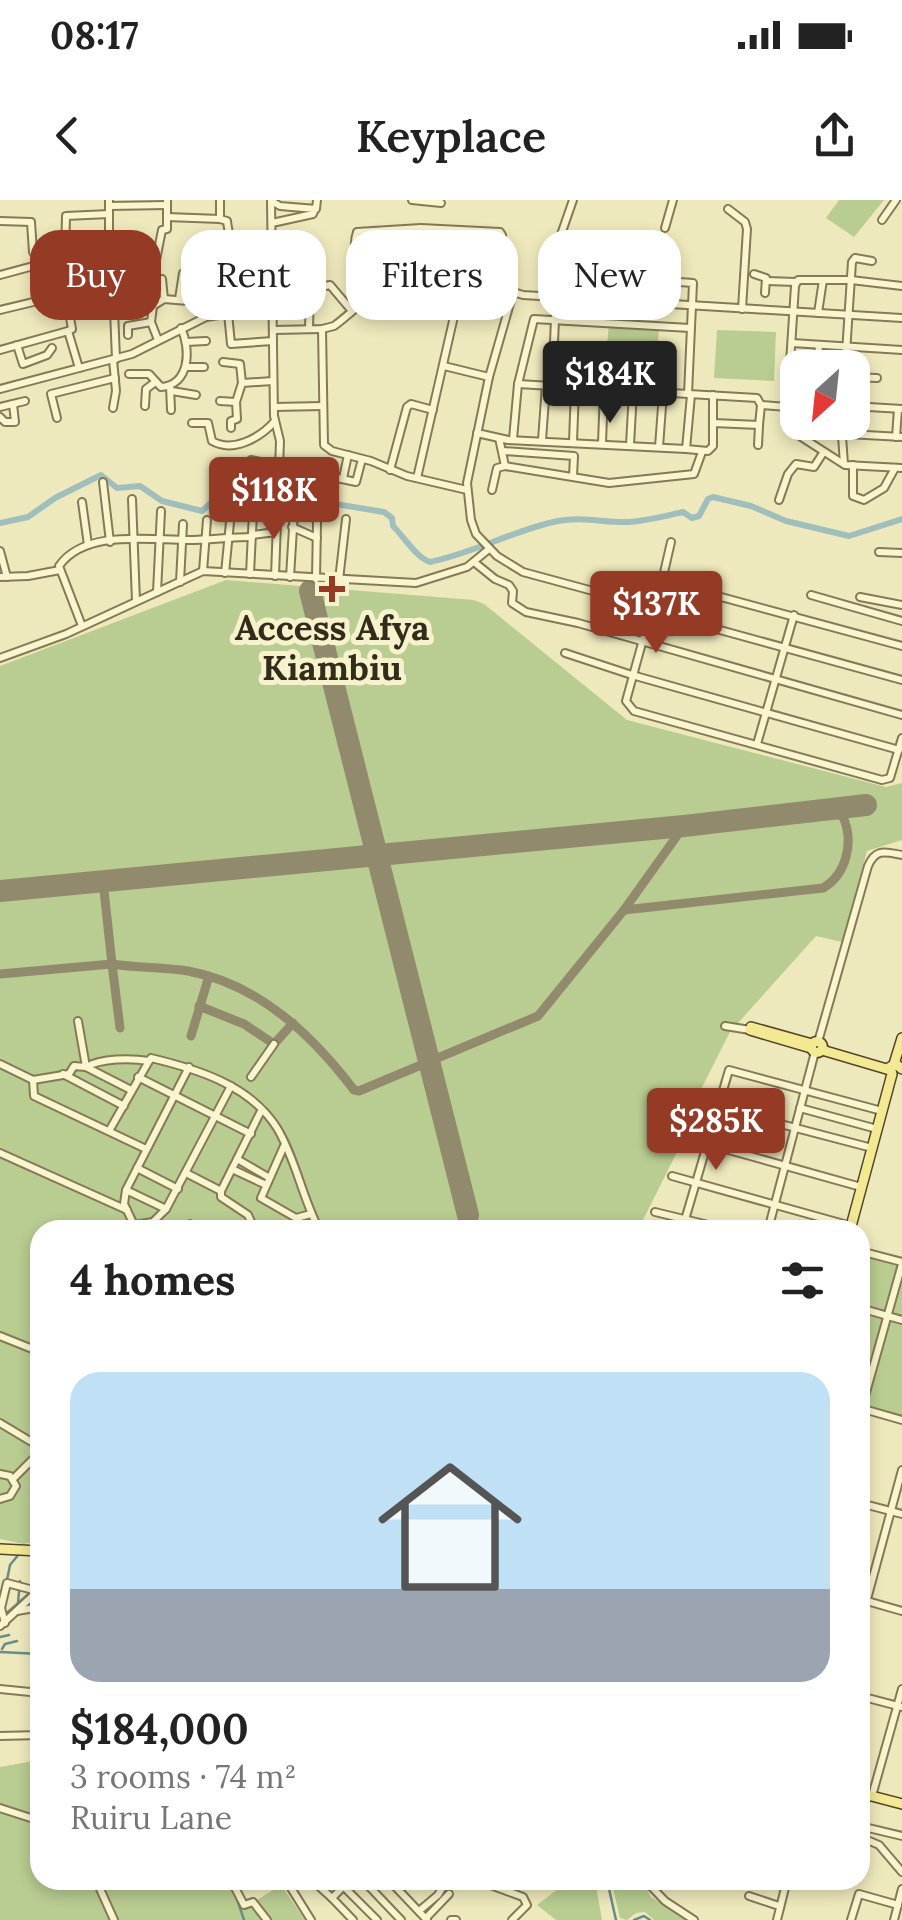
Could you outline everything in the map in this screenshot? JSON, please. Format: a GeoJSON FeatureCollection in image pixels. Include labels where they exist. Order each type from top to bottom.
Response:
{"type":"FeatureCollection","features":[{"type":"Feature","properties":{"kind":"main road"},"geometry":{"type":"LineString","coordinates":[[750,1030],[752,1027],[897,1070]]}},
{"type":"Feature","properties":{"kind":"main road"},"geometry":{"type":"LineString","coordinates":[[854,1220],[882,1111],[897,1070],[902,1038]]}},
{"type":"Feature","properties":{"kind":"main road"},"geometry":{"type":"LineString","coordinates":[[854,1220],[902,1052]]}},
{"type":"Feature","properties":{"kind":"main road"},"geometry":{"type":"LineString","coordinates":[[0,1549],[30,1551]]}},
{"type":"Feature","properties":{"kind":"main road"},"geometry":{"type":"LineString","coordinates":[[872,1796],[902,1804]]}},
{"type":"Feature","properties":{"kind":"street"},"geometry":{"type":"LineString","coordinates":[[220,200],[220,218]]}},
{"type":"Feature","properties":{"kind":"street"},"geometry":{"type":"LineString","coordinates":[[271,200],[280,206],[316,204],[313,214],[271,224]]}},
{"type":"Feature","properties":{"kind":"street"},"geometry":{"type":"LineString","coordinates":[[271,200],[271,230]]}},
{"type":"Feature","properties":{"kind":"street"},"geometry":{"type":"LineString","coordinates":[[412,200],[441,203]]}},
{"type":"Feature","properties":{"kind":"street"},"geometry":{"type":"LineString","coordinates":[[563,230],[573,200]]}},
{"type":"Feature","properties":{"kind":"street"},"geometry":{"type":"LineString","coordinates":[[665,228],[674,200]]}},
{"type":"Feature","properties":{"kind":"street"},"geometry":{"type":"LineString","coordinates":[[882,220],[896,200]]}},
{"type":"Feature","properties":{"kind":"street"},"geometry":{"type":"LineString","coordinates":[[66,230],[66,216],[109,207],[167,203],[167,229],[162,230],[161,236]]}},
{"type":"Feature","properties":{"kind":"street"},"geometry":{"type":"LineString","coordinates":[[728,209],[747,229],[742,308]]}},
{"type":"Feature","properties":{"kind":"street"},"geometry":{"type":"LineString","coordinates":[[167,217],[220,218],[228,220],[229,230]]}},
{"type":"Feature","properties":{"kind":"street"},"geometry":{"type":"LineString","coordinates":[[0,221],[31,222],[32,230]]}},
{"type":"Feature","properties":{"kind":"street"},"geometry":{"type":"LineString","coordinates":[[390,230],[461,230]]}},
{"type":"Feature","properties":{"kind":"street"},"geometry":{"type":"LineString","coordinates":[[846,350],[854,259],[872,260]]}},
{"type":"Feature","properties":{"kind":"street"},"geometry":{"type":"LineString","coordinates":[[0,275],[30,268]]}},
{"type":"Feature","properties":{"kind":"street"},"geometry":{"type":"LineString","coordinates":[[754,274],[764,276],[765,293]]}},
{"type":"Feature","properties":{"kind":"street"},"geometry":{"type":"LineString","coordinates":[[767,282],[796,282],[801,278],[902,286]]}},
{"type":"Feature","properties":{"kind":"street"},"geometry":{"type":"LineString","coordinates":[[162,279],[164,298]]}},
{"type":"Feature","properties":{"kind":"street"},"geometry":{"type":"LineString","coordinates":[[818,313],[823,279]]}},
{"type":"Feature","properties":{"kind":"street"},"geometry":{"type":"LineString","coordinates":[[178,299],[181,281]]}},
{"type":"Feature","properties":{"kind":"street"},"geometry":{"type":"LineString","coordinates":[[681,282],[693,283],[686,450]]}},
{"type":"Feature","properties":{"kind":"street"},"geometry":{"type":"LineString","coordinates":[[792,350],[796,282]]}},
{"type":"Feature","properties":{"kind":"street"},"geometry":{"type":"LineString","coordinates":[[0,310],[104,284],[112,286],[113,408]]}},
{"type":"Feature","properties":{"kind":"street"},"geometry":{"type":"LineString","coordinates":[[308,329],[310,288],[328,284],[346,304]]}},
{"type":"Feature","properties":{"kind":"street"},"geometry":{"type":"LineString","coordinates":[[161,300],[181,299]]}},
{"type":"Feature","properties":{"kind":"street"},"geometry":{"type":"LineString","coordinates":[[681,305],[902,318]]}},
{"type":"Feature","properties":{"kind":"street"},"geometry":{"type":"LineString","coordinates":[[273,330],[322,329],[334,326],[346,315]]}},
{"type":"Feature","properties":{"kind":"street"},"geometry":{"type":"LineString","coordinates":[[0,350],[72,330],[70,320]]}},
{"type":"Feature","properties":{"kind":"street"},"geometry":{"type":"LineString","coordinates":[[0,389],[114,359],[206,320]]}},
{"type":"Feature","properties":{"kind":"street"},"geometry":{"type":"LineString","coordinates":[[228,320],[230,344],[273,341]]}},
{"type":"Feature","properties":{"kind":"street"},"geometry":{"type":"LineString","coordinates":[[272,320],[275,422],[280,433],[275,576]]}},
{"type":"Feature","properties":{"kind":"street"},"geometry":{"type":"LineString","coordinates":[[417,478],[455,320]]}},
{"type":"Feature","properties":{"kind":"street"},"geometry":{"type":"LineString","coordinates":[[506,320],[467,490],[471,520],[486,547],[523,572],[902,680]]}},
{"type":"Feature","properties":{"kind":"street"},"geometry":{"type":"LineString","coordinates":[[513,439],[518,384],[532,320],[538,320]]}},
{"type":"Feature","properties":{"kind":"street"},"geometry":{"type":"LineString","coordinates":[[542,440],[556,320],[690,328]]}},
{"type":"Feature","properties":{"kind":"street"},"geometry":{"type":"LineString","coordinates":[[128,335],[128,326],[151,322],[158,340]]}},
{"type":"Feature","properties":{"kind":"street"},"geometry":{"type":"LineString","coordinates":[[171,410],[171,389],[186,368],[186,342],[181,328]]}},
{"type":"Feature","properties":{"kind":"street"},"geometry":{"type":"LineString","coordinates":[[322,329],[324,445],[390,470],[467,490]]}},
{"type":"Feature","properties":{"kind":"street"},"geometry":{"type":"LineString","coordinates":[[68,331],[79,368]]}},
{"type":"Feature","properties":{"kind":"street"},"geometry":{"type":"LineString","coordinates":[[186,342],[206,341]]}},
{"type":"Feature","properties":{"kind":"street"},"geometry":{"type":"LineString","coordinates":[[792,343],[902,350]]}},
{"type":"Feature","properties":{"kind":"street"},"geometry":{"type":"LineString","coordinates":[[819,345],[819,350]]}},
{"type":"Feature","properties":{"kind":"street"},"geometry":{"type":"LineString","coordinates":[[18,346],[19,365],[47,355],[52,348]]}},
{"type":"Feature","properties":{"kind":"street"},"geometry":{"type":"LineString","coordinates":[[222,362],[240,364],[242,383],[236,402],[237,419],[231,421],[230,428]]}},
{"type":"Feature","properties":{"kind":"street"},"geometry":{"type":"LineString","coordinates":[[444,366],[490,378]]}},
{"type":"Feature","properties":{"kind":"street"},"geometry":{"type":"LineString","coordinates":[[186,368],[204,367]]}},
{"type":"Feature","properties":{"kind":"street"},"geometry":{"type":"LineString","coordinates":[[128,374],[147,373],[161,387],[196,395]]}},
{"type":"Feature","properties":{"kind":"street"},"geometry":{"type":"LineString","coordinates":[[870,377],[877,378]]}},
{"type":"Feature","properties":{"kind":"street"},"geometry":{"type":"LineString","coordinates":[[57,418],[51,394],[115,378]]}},
{"type":"Feature","properties":{"kind":"street"},"geometry":{"type":"LineString","coordinates":[[242,383],[273,382]]}},
{"type":"Feature","properties":{"kind":"street"},"geometry":{"type":"LineString","coordinates":[[144,406],[146,389],[154,383]]}},
{"type":"Feature","properties":{"kind":"street"},"geometry":{"type":"LineString","coordinates":[[518,384],[713,395],[780,404]]}},
{"type":"Feature","properties":{"kind":"street"},"geometry":{"type":"LineString","coordinates":[[573,442],[576,388]]}},
{"type":"Feature","properties":{"kind":"street"},"geometry":{"type":"LineString","coordinates":[[602,443],[604,390]]}},
{"type":"Feature","properties":{"kind":"street"},"geometry":{"type":"LineString","coordinates":[[630,445],[633,391]]}},
{"type":"Feature","properties":{"kind":"street"},"geometry":{"type":"LineString","coordinates":[[658,447],[663,393]]}},
{"type":"Feature","properties":{"kind":"street"},"geometry":{"type":"LineString","coordinates":[[477,433],[499,438],[702,452],[712,446],[713,395]]}},
{"type":"Feature","properties":{"kind":"street"},"geometry":{"type":"LineString","coordinates":[[0,407],[26,401]]}},
{"type":"Feature","properties":{"kind":"street"},"geometry":{"type":"LineString","coordinates":[[220,401],[236,402]]}},
{"type":"Feature","properties":{"kind":"street"},"geometry":{"type":"LineString","coordinates":[[758,445],[759,402]]}},
{"type":"Feature","properties":{"kind":"street"},"geometry":{"type":"LineString","coordinates":[[0,417],[5,422],[16,422],[13,404]]}},
{"type":"Feature","properties":{"kind":"street"},"geometry":{"type":"LineString","coordinates":[[390,470],[407,407],[412,404],[434,410]]}},
{"type":"Feature","properties":{"kind":"street"},"geometry":{"type":"LineString","coordinates":[[274,407],[323,406]]}},
{"type":"Feature","properties":{"kind":"street"},"geometry":{"type":"LineString","coordinates":[[870,407],[900,409],[899,437],[870,435]]}},
{"type":"Feature","properties":{"kind":"street"},"geometry":{"type":"LineString","coordinates":[[192,423],[208,422],[212,441],[226,446],[250,440],[275,422]]}},
{"type":"Feature","properties":{"kind":"street"},"geometry":{"type":"LineString","coordinates":[[713,423],[759,426]]}},
{"type":"Feature","properties":{"kind":"street"},"geometry":{"type":"LineString","coordinates":[[740,425],[740,434]]}},
{"type":"Feature","properties":{"kind":"street"},"geometry":{"type":"LineString","coordinates":[[499,438],[505,466]]}},
{"type":"Feature","properties":{"kind":"street"},"geometry":{"type":"LineString","coordinates":[[805,440],[849,465],[899,468]]}},
{"type":"Feature","properties":{"kind":"street"},"geometry":{"type":"LineString","coordinates":[[842,440],[853,496],[864,500],[884,488],[899,468]]}},
{"type":"Feature","properties":{"kind":"street"},"geometry":{"type":"LineString","coordinates":[[503,451],[574,456],[573,476]]}},
{"type":"Feature","properties":{"kind":"street"},"geometry":{"type":"LineString","coordinates":[[492,490],[497,468],[505,466],[609,484],[694,474],[702,452]]}},
{"type":"Feature","properties":{"kind":"street"},"geometry":{"type":"LineString","coordinates":[[779,500],[796,464],[814,467],[824,453]]}},
{"type":"Feature","properties":{"kind":"street"},"geometry":{"type":"LineString","coordinates":[[343,479],[348,455]]}},
{"type":"Feature","properties":{"kind":"street"},"geometry":{"type":"LineString","coordinates":[[251,460],[356,481],[362,459]]}},
{"type":"Feature","properties":{"kind":"street"},"geometry":{"type":"LineString","coordinates":[[102,482],[110,542]]}},
{"type":"Feature","properties":{"kind":"street"},"geometry":{"type":"LineString","coordinates":[[250,574],[254,492]]}},
{"type":"Feature","properties":{"kind":"street"},"geometry":{"type":"LineString","coordinates":[[132,499],[136,601]]}},
{"type":"Feature","properties":{"kind":"street"},"geometry":{"type":"LineString","coordinates":[[82,502],[88,545]]}},
{"type":"Feature","properties":{"kind":"street"},"geometry":{"type":"LineString","coordinates":[[158,592],[161,510]]}},
{"type":"Feature","properties":{"kind":"street"},"geometry":{"type":"LineString","coordinates":[[225,573],[231,512]]}},
{"type":"Feature","properties":{"kind":"street"},"geometry":{"type":"LineString","coordinates":[[290,578],[294,512]]}},
{"type":"Feature","properties":{"kind":"street"},"geometry":{"type":"LineString","coordinates":[[203,572],[207,520]]}},
{"type":"Feature","properties":{"kind":"street"},"geometry":{"type":"LineString","coordinates":[[339,580],[346,520]]}},
{"type":"Feature","properties":{"kind":"street"},"geometry":{"type":"LineString","coordinates":[[316,579],[317,522]]}},
{"type":"Feature","properties":{"kind":"street"},"geometry":{"type":"LineString","coordinates":[[180,582],[184,524]]}},
{"type":"Feature","properties":{"kind":"street"},"geometry":{"type":"LineString","coordinates":[[292,527],[317,538]]}},
{"type":"Feature","properties":{"kind":"street"},"geometry":{"type":"LineString","coordinates":[[82,626],[59,564],[88,545],[134,538],[182,540],[276,532]]}},
{"type":"Feature","properties":{"kind":"street"},"geometry":{"type":"LineString","coordinates":[[671,542],[632,675],[627,706],[634,712],[885,780],[902,776]]}},
{"type":"Feature","properties":{"kind":"street"},"geometry":{"type":"LineString","coordinates":[[63,543],[66,558]]}},
{"type":"Feature","properties":{"kind":"street"},"geometry":{"type":"LineString","coordinates":[[0,658],[203,572],[416,584],[457,571],[474,562],[486,547]]}},
{"type":"Feature","properties":{"kind":"street"},"geometry":{"type":"LineString","coordinates":[[0,551],[3,577],[60,570]]}},
{"type":"Feature","properties":{"kind":"street"},"geometry":{"type":"LineString","coordinates":[[879,552],[902,553]]}},
{"type":"Feature","properties":{"kind":"street"},"geometry":{"type":"LineString","coordinates":[[474,562],[495,579],[509,584],[512,602],[526,612],[902,715]]}},
{"type":"Feature","properties":{"kind":"street"},"geometry":{"type":"LineString","coordinates":[[662,582],[902,646]]}},
{"type":"Feature","properties":{"kind":"street"},"geometry":{"type":"LineString","coordinates":[[810,595],[902,622]]}},
{"type":"Feature","properties":{"kind":"street"},"geometry":{"type":"LineString","coordinates":[[860,597],[902,605]]}},
{"type":"Feature","properties":{"kind":"street"},"geometry":{"type":"LineString","coordinates":[[757,744],[794,615]]}},
{"type":"Feature","properties":{"kind":"street"},"geometry":{"type":"LineString","coordinates":[[565,653],[899,750]]}},
{"type":"Feature","properties":{"kind":"street"},"geometry":{"type":"LineString","coordinates":[[890,778],[902,738]]}},
{"type":"Feature","properties":{"kind":"street"},"geometry":{"type":"LineString","coordinates":[[771,1220],[870,860],[883,851],[902,855]]}},
{"type":"Feature","properties":{"kind":"street"},"geometry":{"type":"LineString","coordinates":[[78,1021],[86,1067]]}},
{"type":"Feature","properties":{"kind":"street"},"geometry":{"type":"LineString","coordinates":[[725,1026],[750,1030]]}},
{"type":"Feature","properties":{"kind":"street"},"geometry":{"type":"LineString","coordinates":[[251,1077],[274,1044]]}},
{"type":"Feature","properties":{"kind":"street"},"geometry":{"type":"LineString","coordinates":[[109,1131],[152,1058],[189,1067],[232,1086],[278,1129],[313,1218],[292,1217],[262,1202],[266,1181],[284,1146]]}},
{"type":"Feature","properties":{"kind":"street"},"geometry":{"type":"LineString","coordinates":[[86,1067],[92,1062],[128,1059],[148,1062]]}},
{"type":"Feature","properties":{"kind":"street"},"geometry":{"type":"LineString","coordinates":[[0,1064],[33,1080],[69,1074],[74,1066],[86,1067],[132,1090]]}},
{"type":"Feature","properties":{"kind":"street"},"geometry":{"type":"LineString","coordinates":[[130,1220],[126,1190],[189,1067]]}},
{"type":"Feature","properties":{"kind":"street"},"geometry":{"type":"LineString","coordinates":[[656,1212],[685,1220],[725,1075],[732,1070],[882,1111]]}},
{"type":"Feature","properties":{"kind":"street"},"geometry":{"type":"LineString","coordinates":[[59,1073],[124,1106]]}},
{"type":"Feature","properties":{"kind":"street"},"geometry":{"type":"LineString","coordinates":[[138,1076],[251,1134]]}},
{"type":"Feature","properties":{"kind":"street"},"geometry":{"type":"LineString","coordinates":[[33,1080],[34,1096],[146,1150]]}},
{"type":"Feature","properties":{"kind":"street"},"geometry":{"type":"LineString","coordinates":[[155,1220],[188,1174],[232,1086]]}},
{"type":"Feature","properties":{"kind":"street"},"geometry":{"type":"LineString","coordinates":[[716,1106],[872,1148]]}},
{"type":"Feature","properties":{"kind":"street"},"geometry":{"type":"LineString","coordinates":[[800,1108],[878,1129]]}},
{"type":"Feature","properties":{"kind":"street"},"geometry":{"type":"LineString","coordinates":[[249,1220],[248,1215],[220,1197],[261,1110]]}},
{"type":"Feature","properties":{"kind":"street"},"geometry":{"type":"LineString","coordinates":[[693,1140],[861,1187]]}},
{"type":"Feature","properties":{"kind":"street"},"geometry":{"type":"LineString","coordinates":[[0,1154],[126,1210]]}},
{"type":"Feature","properties":{"kind":"street"},"geometry":{"type":"LineString","coordinates":[[237,1159],[266,1181]]}},
{"type":"Feature","properties":{"kind":"street"},"geometry":{"type":"LineString","coordinates":[[137,1168],[178,1189]]}},
{"type":"Feature","properties":{"kind":"street"},"geometry":{"type":"LineString","coordinates":[[232,1169],[266,1181]]}},
{"type":"Feature","properties":{"kind":"street"},"geometry":{"type":"LineString","coordinates":[[188,1174],[221,1191]]}},
{"type":"Feature","properties":{"kind":"street"},"geometry":{"type":"LineString","coordinates":[[672,1176],[776,1202],[829,1220]]}},
{"type":"Feature","properties":{"kind":"street"},"geometry":{"type":"LineString","coordinates":[[126,1190],[166,1209]]}},
{"type":"Feature","properties":{"kind":"street"},"geometry":{"type":"LineString","coordinates":[[870,1255],[902,1263],[870,1375]]}},
{"type":"Feature","properties":{"kind":"street"},"geometry":{"type":"LineString","coordinates":[[870,1311],[902,1320]]}},
{"type":"Feature","properties":{"kind":"street"},"geometry":{"type":"LineString","coordinates":[[0,1336],[30,1348]]}},
{"type":"Feature","properties":{"kind":"street"},"geometry":{"type":"LineString","coordinates":[[870,1412],[902,1420]]}},
{"type":"Feature","properties":{"kind":"street"},"geometry":{"type":"LineString","coordinates":[[0,1423],[30,1443]]}},
{"type":"Feature","properties":{"kind":"street"},"geometry":{"type":"LineString","coordinates":[[0,1499],[14,1491],[13,1480],[30,1461]]}},
{"type":"Feature","properties":{"kind":"street"},"geometry":{"type":"LineString","coordinates":[[870,1579],[902,1470]]}},
{"type":"Feature","properties":{"kind":"street"},"geometry":{"type":"LineString","coordinates":[[0,1474],[13,1480]]}},
{"type":"Feature","properties":{"kind":"street"},"geometry":{"type":"LineString","coordinates":[[870,1505],[902,1514]]}},
{"type":"Feature","properties":{"kind":"street"},"geometry":{"type":"LineString","coordinates":[[2,1624],[3,1583],[30,1588]]}},
{"type":"Feature","properties":{"kind":"street"},"geometry":{"type":"LineString","coordinates":[[2,1624],[30,1599]]}},
{"type":"Feature","properties":{"kind":"street"},"geometry":{"type":"LineString","coordinates":[[870,1602],[902,1611]]}},
{"type":"Feature","properties":{"kind":"street"},"geometry":{"type":"LineString","coordinates":[[18,1611],[30,1609]]}},
{"type":"Feature","properties":{"kind":"street"},"geometry":{"type":"LineString","coordinates":[[0,1688],[30,1692]]}},
{"type":"Feature","properties":{"kind":"street"},"geometry":{"type":"LineString","coordinates":[[872,1796],[902,1689]]}},
{"type":"Feature","properties":{"kind":"street"},"geometry":{"type":"LineString","coordinates":[[870,1698],[900,1706]]}},
{"type":"Feature","properties":{"kind":"street"},"geometry":{"type":"LineString","coordinates":[[0,1736],[30,1735]]}},
{"type":"Feature","properties":{"kind":"street"},"geometry":{"type":"LineString","coordinates":[[0,1808],[30,1818]]}},
{"type":"Feature","properties":{"kind":"street"},"geometry":{"type":"LineString","coordinates":[[870,1828],[902,1836]]}},
{"type":"Feature","properties":{"kind":"street"},"geometry":{"type":"LineString","coordinates":[[870,1842],[879,1845],[902,1872]]}},
{"type":"Feature","properties":{"kind":"street"},"geometry":{"type":"LineString","coordinates":[[894,1920],[902,1889]]}},
{"type":"Feature","properties":{"kind":"street"},"geometry":{"type":"LineString","coordinates":[[100,1890],[114,1920]]}},
{"type":"Feature","properties":{"kind":"street"},"geometry":{"type":"LineString","coordinates":[[235,1890],[244,1905],[253,1902],[267,1920]]}},
{"type":"Feature","properties":{"kind":"street"},"geometry":{"type":"LineString","coordinates":[[292,1890],[312,1920]]}},
{"type":"Feature","properties":{"kind":"street"},"geometry":{"type":"LineString","coordinates":[[323,1890],[352,1920]]}},
{"type":"Feature","properties":{"kind":"street"},"geometry":{"type":"LineString","coordinates":[[332,1898],[338,1890]]}},
{"type":"Feature","properties":{"kind":"street"},"geometry":{"type":"LineString","coordinates":[[350,1890],[377,1920]]}},
{"type":"Feature","properties":{"kind":"street"},"geometry":{"type":"LineString","coordinates":[[372,1890],[401,1920]]}},
{"type":"Feature","properties":{"kind":"street"},"geometry":{"type":"LineString","coordinates":[[399,1890],[427,1919],[449,1894]]}},
{"type":"Feature","properties":{"kind":"street"},"geometry":{"type":"LineString","coordinates":[[419,1911],[441,1890]]}},
{"type":"Feature","properties":{"kind":"street"},"geometry":{"type":"LineString","coordinates":[[504,1890],[523,1897],[527,1904],[512,1920]]}},
{"type":"Feature","properties":{"kind":"street"},"geometry":{"type":"LineString","coordinates":[[654,1890],[694,1920]]}},
{"type":"Feature","properties":{"kind":"street"},"geometry":{"type":"LineString","coordinates":[[778,1920],[784,1890]]}},
{"type":"Feature","properties":{"kind":"street"},"geometry":{"type":"LineString","coordinates":[[851,1920],[859,1894],[898,1905]]}},
{"type":"Feature","properties":{"kind":"street"},"geometry":{"type":"LineString","coordinates":[[748,1896],[779,1906]]}},
{"type":"Feature","properties":{"kind":"green space"},"geometry":{"type":"Polygon","coordinates":[[[839,200],[884,200],[854,237],[826,218],[839,200]]]}},
{"type":"Feature","properties":{"kind":"green space"},"geometry":{"type":"Polygon","coordinates":[[[609,323],[659,327],[656,374],[605,370],[609,323]]]}},
{"type":"Feature","properties":{"kind":"green space"},"geometry":{"type":"Polygon","coordinates":[[[717,330],[776,332],[774,381],[714,378],[717,330]]]}},
{"type":"Feature","properties":{"kind":"green space"},"geometry":{"type":"Polygon","coordinates":[[[226,580],[474,600],[484,604],[627,720],[886,787],[902,783],[902,840],[867,851],[842,942],[816,936],[730,1032],[643,1220],[30,1220],[30,1543],[23,1544],[0,1539],[0,666],[226,580]]]}},
{"type":"Feature","properties":{"kind":"green space"},"geometry":{"type":"Polygon","coordinates":[[[870,1255],[902,1263],[902,1420],[870,1411],[870,1255]]]}},
{"type":"Feature","properties":{"kind":"green space"},"geometry":{"type":"Polygon","coordinates":[[[30,1762],[30,1890],[239,1890],[249,1905],[273,1890],[284,1890],[305,1920],[0,1920],[0,1767],[30,1762]]]}},
{"type":"Feature","properties":{"kind":"green space"},"geometry":{"type":"Polygon","coordinates":[[[557,1890],[597,1890],[602,1920],[556,1920],[537,1905],[557,1890]]]}},
{"type":"Feature","properties":{"kind":"green space"},"geometry":{"type":"Polygon","coordinates":[[[613,1890],[647,1890],[651,1897],[689,1920],[654,1920],[645,1912],[627,1920],[620,1918],[613,1890]]]}},
{"type":"Feature","properties":{"kind":"waterway"},"geometry":{"type":"LineString","coordinates":[[0,523],[28,517],[55,498],[101,475],[117,488],[140,486],[162,501],[202,511],[239,477],[292,497],[384,512],[411,547],[430,562],[558,521],[628,522],[683,512],[692,518],[699,516],[713,497],[849,536],[902,519]]}},
{"type":"Feature","properties":{"kind":"waterway"},"geometry":{"type":"LineString","coordinates":[[7,1580],[10,1565],[19,1554]]}},
{"type":"Feature","properties":{"kind":"waterway"},"geometry":{"type":"LineString","coordinates":[[18,1603],[20,1581]]}},
{"type":"Feature","properties":{"kind":"waterway"},"geometry":{"type":"LineString","coordinates":[[0,1619],[30,1593]]}},
{"type":"Feature","properties":{"kind":"waterway"},"geometry":{"type":"LineString","coordinates":[[0,1637],[9,1635]]}},
{"type":"Feature","properties":{"kind":"waterway"},"geometry":{"type":"LineString","coordinates":[[2,1649],[17,1641]]}},
{"type":"Feature","properties":{"kind":"waterway"},"geometry":{"type":"LineString","coordinates":[[0,1652],[30,1654]]}},
{"type":"Feature","properties":{"kind":"waterway"},"geometry":{"type":"LineString","coordinates":[[609,1890],[616,1920]]}},
{"type":"Feature","properties":{"kind":"waterway"},"geometry":{"type":"LineString","coordinates":[[235,1893],[244,1920]]}},
{"type":"Feature","properties":{"kind":"waterway"},"geometry":{"type":"LineString","coordinates":[[634,1920],[644,1916],[650,1920]]}},
{"type":"Feature","properties":{"kind":"taxiway"},"geometry":{"type":"LineString","coordinates":[[624,910],[823,888],[843,866],[848,846],[843,817],[825,809]]}},
{"type":"Feature","properties":{"kind":"taxiway"},"geometry":{"type":"LineString","coordinates":[[120,1028],[112,964],[188,971],[238,987],[261,1000],[302,1032],[359,1091],[538,1016],[624,910],[684,826]]}},
{"type":"Feature","properties":{"kind":"taxiway"},"geometry":{"type":"LineString","coordinates":[[0,974],[112,964],[103,881]]}},
{"type":"Feature","properties":{"kind":"taxiway"},"geometry":{"type":"LineString","coordinates":[[191,1036],[209,976]]}},
{"type":"Feature","properties":{"kind":"taxiway"},"geometry":{"type":"LineString","coordinates":[[199,1006],[244,1024],[274,1044],[293,1023]]}},
{"type":"Feature","properties":{"kind":"runway"},"geometry":{"type":"LineString","coordinates":[[310,591],[468,1215]]}},
{"type":"Feature","properties":{"kind":"runway"},"geometry":{"type":"LineString","coordinates":[[0,891],[866,805]]}},
{"type":"Feature","properties":{"kind":"place","name":"Access Afya Kiambiu"},"geometry":{"type":"Point","coordinates":[332,589]}}]}
